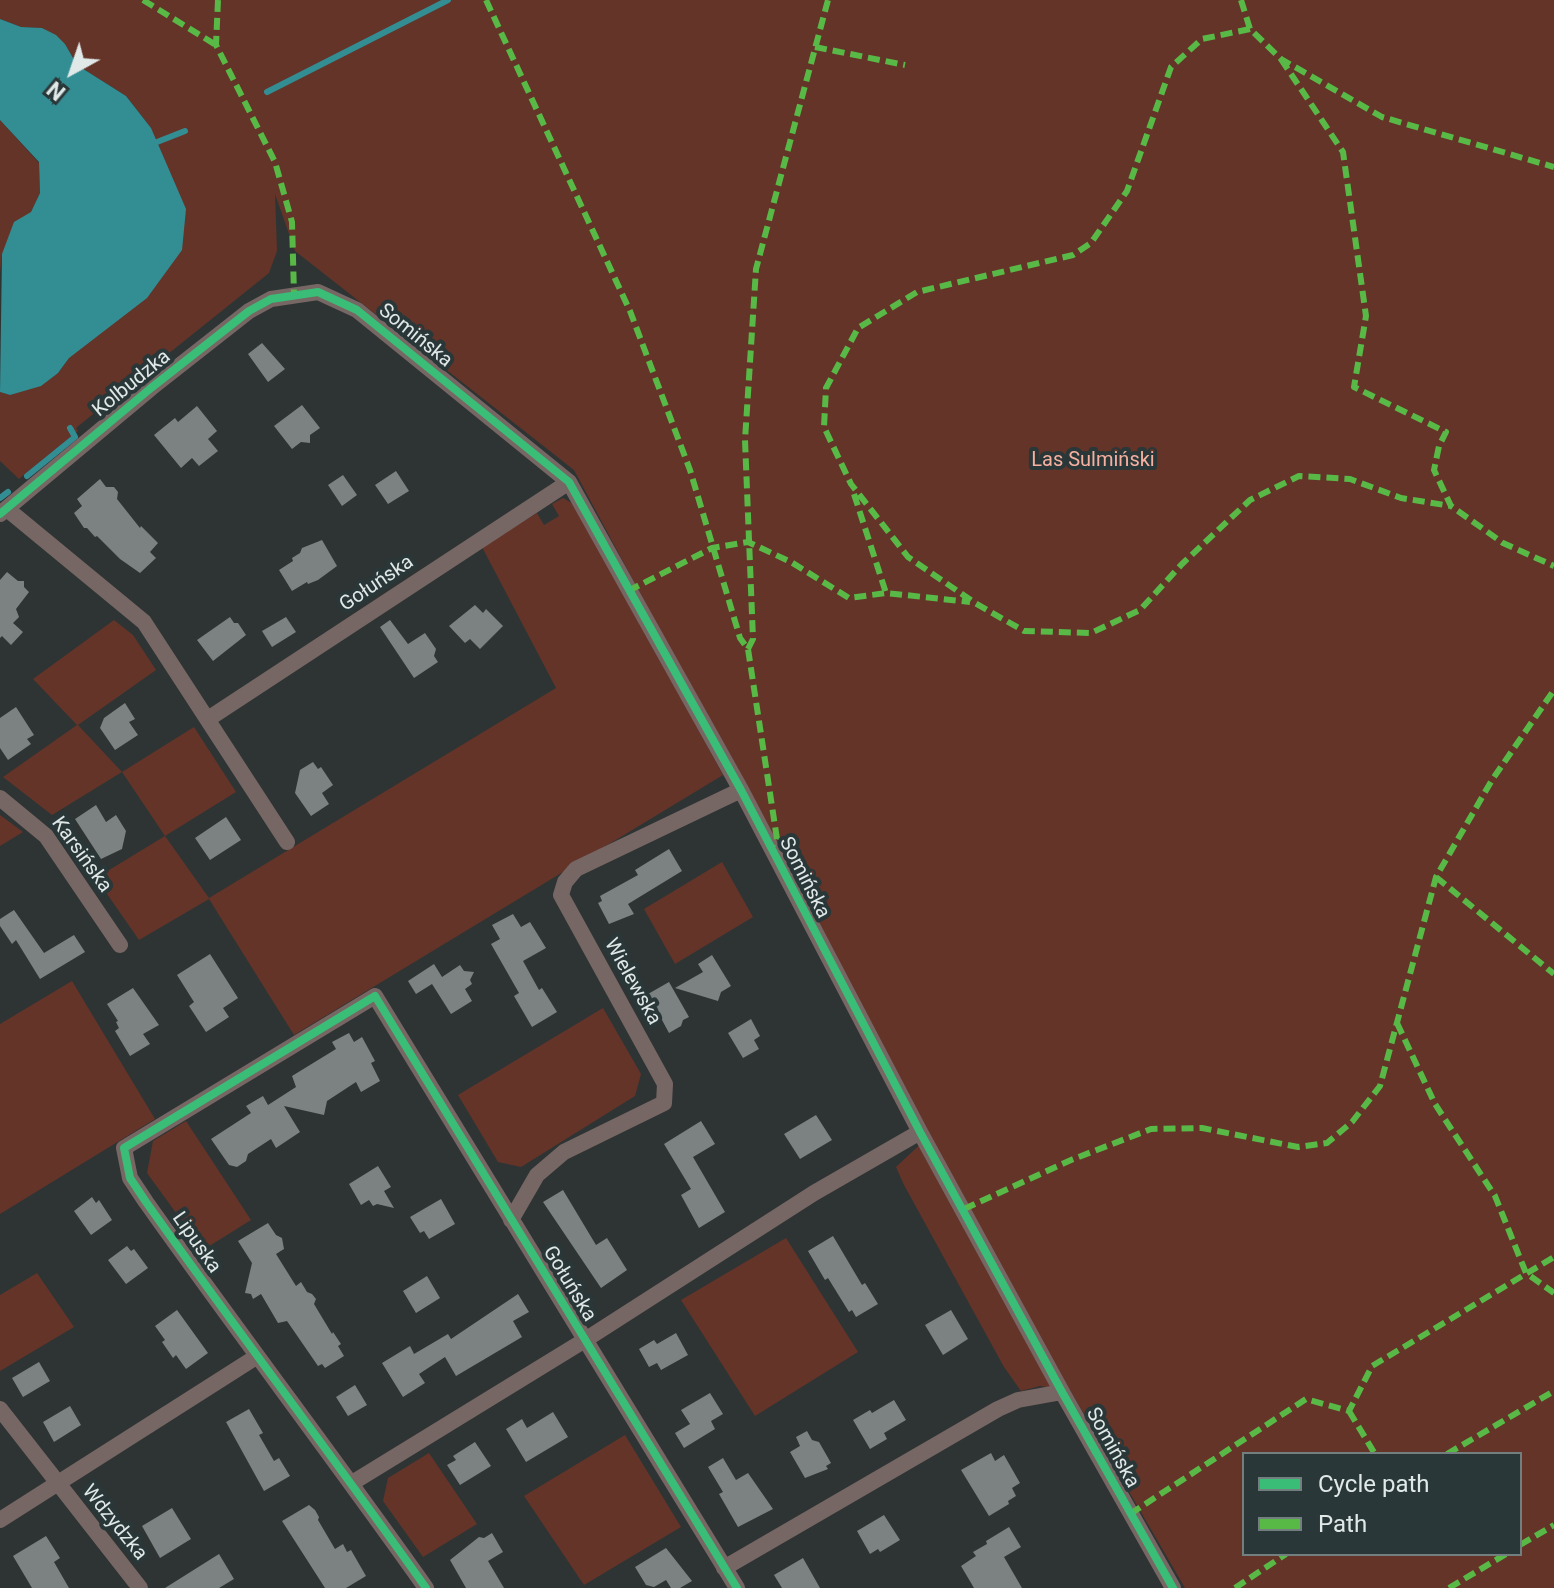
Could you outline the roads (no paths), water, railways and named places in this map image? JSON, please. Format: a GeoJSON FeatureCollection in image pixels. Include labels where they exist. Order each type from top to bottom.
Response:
{"type":"FeatureCollection","features":[{"type":"Feature","properties":{"kind":"street","name":"Somińska"},"geometry":{"type":"LineString","coordinates":[[294,294],[318,292],[357,310],[569,482],[741,790],[920,1132],[1173,1588]]}},
{"type":"Feature","properties":{"kind":"street","name":"Kolbudzka"},"geometry":{"type":"LineString","coordinates":[[3,511],[249,311],[271,299],[294,294]]}},
{"type":"Feature","properties":{"kind":"street","name":"Gołuńska"},"geometry":{"type":"LineString","coordinates":[[208,719],[569,482]]}},
{"type":"Feature","properties":{"kind":"street"},"geometry":{"type":"LineString","coordinates":[[3,511],[144,622],[287,842]]}},
{"type":"Feature","properties":{"kind":"street","name":"Wielewska"},"geometry":{"type":"LineString","coordinates":[[511,1220],[537,1175],[564,1152],[664,1103],[665,1084],[561,895],[565,882],[576,869],[741,790]]}},
{"type":"Feature","properties":{"kind":"street","name":"Karsińska"},"geometry":{"type":"LineString","coordinates":[[0,798],[46,836],[120,945]]}},
{"type":"Feature","properties":{"kind":"street","name":"Gołuńska"},"geometry":{"type":"LineString","coordinates":[[375,996],[737,1588]]}},
{"type":"Feature","properties":{"kind":"street","name":"Lipuska"},"geometry":{"type":"LineString","coordinates":[[375,996],[124,1148],[130,1178],[256,1357],[352,1483],[426,1588]]}},
{"type":"Feature","properties":{"kind":"street","name":"Gołuńska"},"geometry":{"type":"LineString","coordinates":[[352,1483],[585,1340],[814,1193],[920,1132]]}},
{"type":"Feature","properties":{"kind":"street"},"geometry":{"type":"LineString","coordinates":[[56,1483],[256,1357]]}},
{"type":"Feature","properties":{"kind":"street"},"geometry":{"type":"LineString","coordinates":[[724,1568],[998,1409],[1018,1400],[1062,1392]]}},
{"type":"Feature","properties":{"kind":"street","name":"Wdzydzka"},"geometry":{"type":"LineString","coordinates":[[0,1409],[140,1588]]}},
{"type":"Feature","properties":{"kind":"street","name":"Wdzydzka"},"geometry":{"type":"LineString","coordinates":[[0,1520],[56,1483]]}},
{"type":"Feature","properties":{"kind":"water"},"geometry":{"type":"Polygon","coordinates":[[[0,19],[21,27],[42,28],[56,35],[77,65],[126,96],[151,128],[186,209],[182,250],[147,298],[69,358],[58,373],[41,386],[10,395],[0,392],[2,254],[14,222],[31,212],[40,193],[39,162],[0,120],[0,19]]]}},
{"type":"Feature","properties":{"kind":"waterway"},"geometry":{"type":"LineString","coordinates":[[267,92],[448,0]]}},
{"type":"Feature","properties":{"kind":"waterway"},"geometry":{"type":"LineString","coordinates":[[157,142],[185,131]]}},
{"type":"Feature","properties":{"kind":"waterway"},"geometry":{"type":"LineString","coordinates":[[27,476],[75,437],[70,428]]}},
{"type":"Feature","properties":{"kind":"waterway"},"geometry":{"type":"LineString","coordinates":[[0,498],[8,492]]}},
{"type":"Feature","properties":{"kind":"park label","name":"Las Sulmiński"},"geometry":{"type":"Point","coordinates":[1093,461]}}]}
